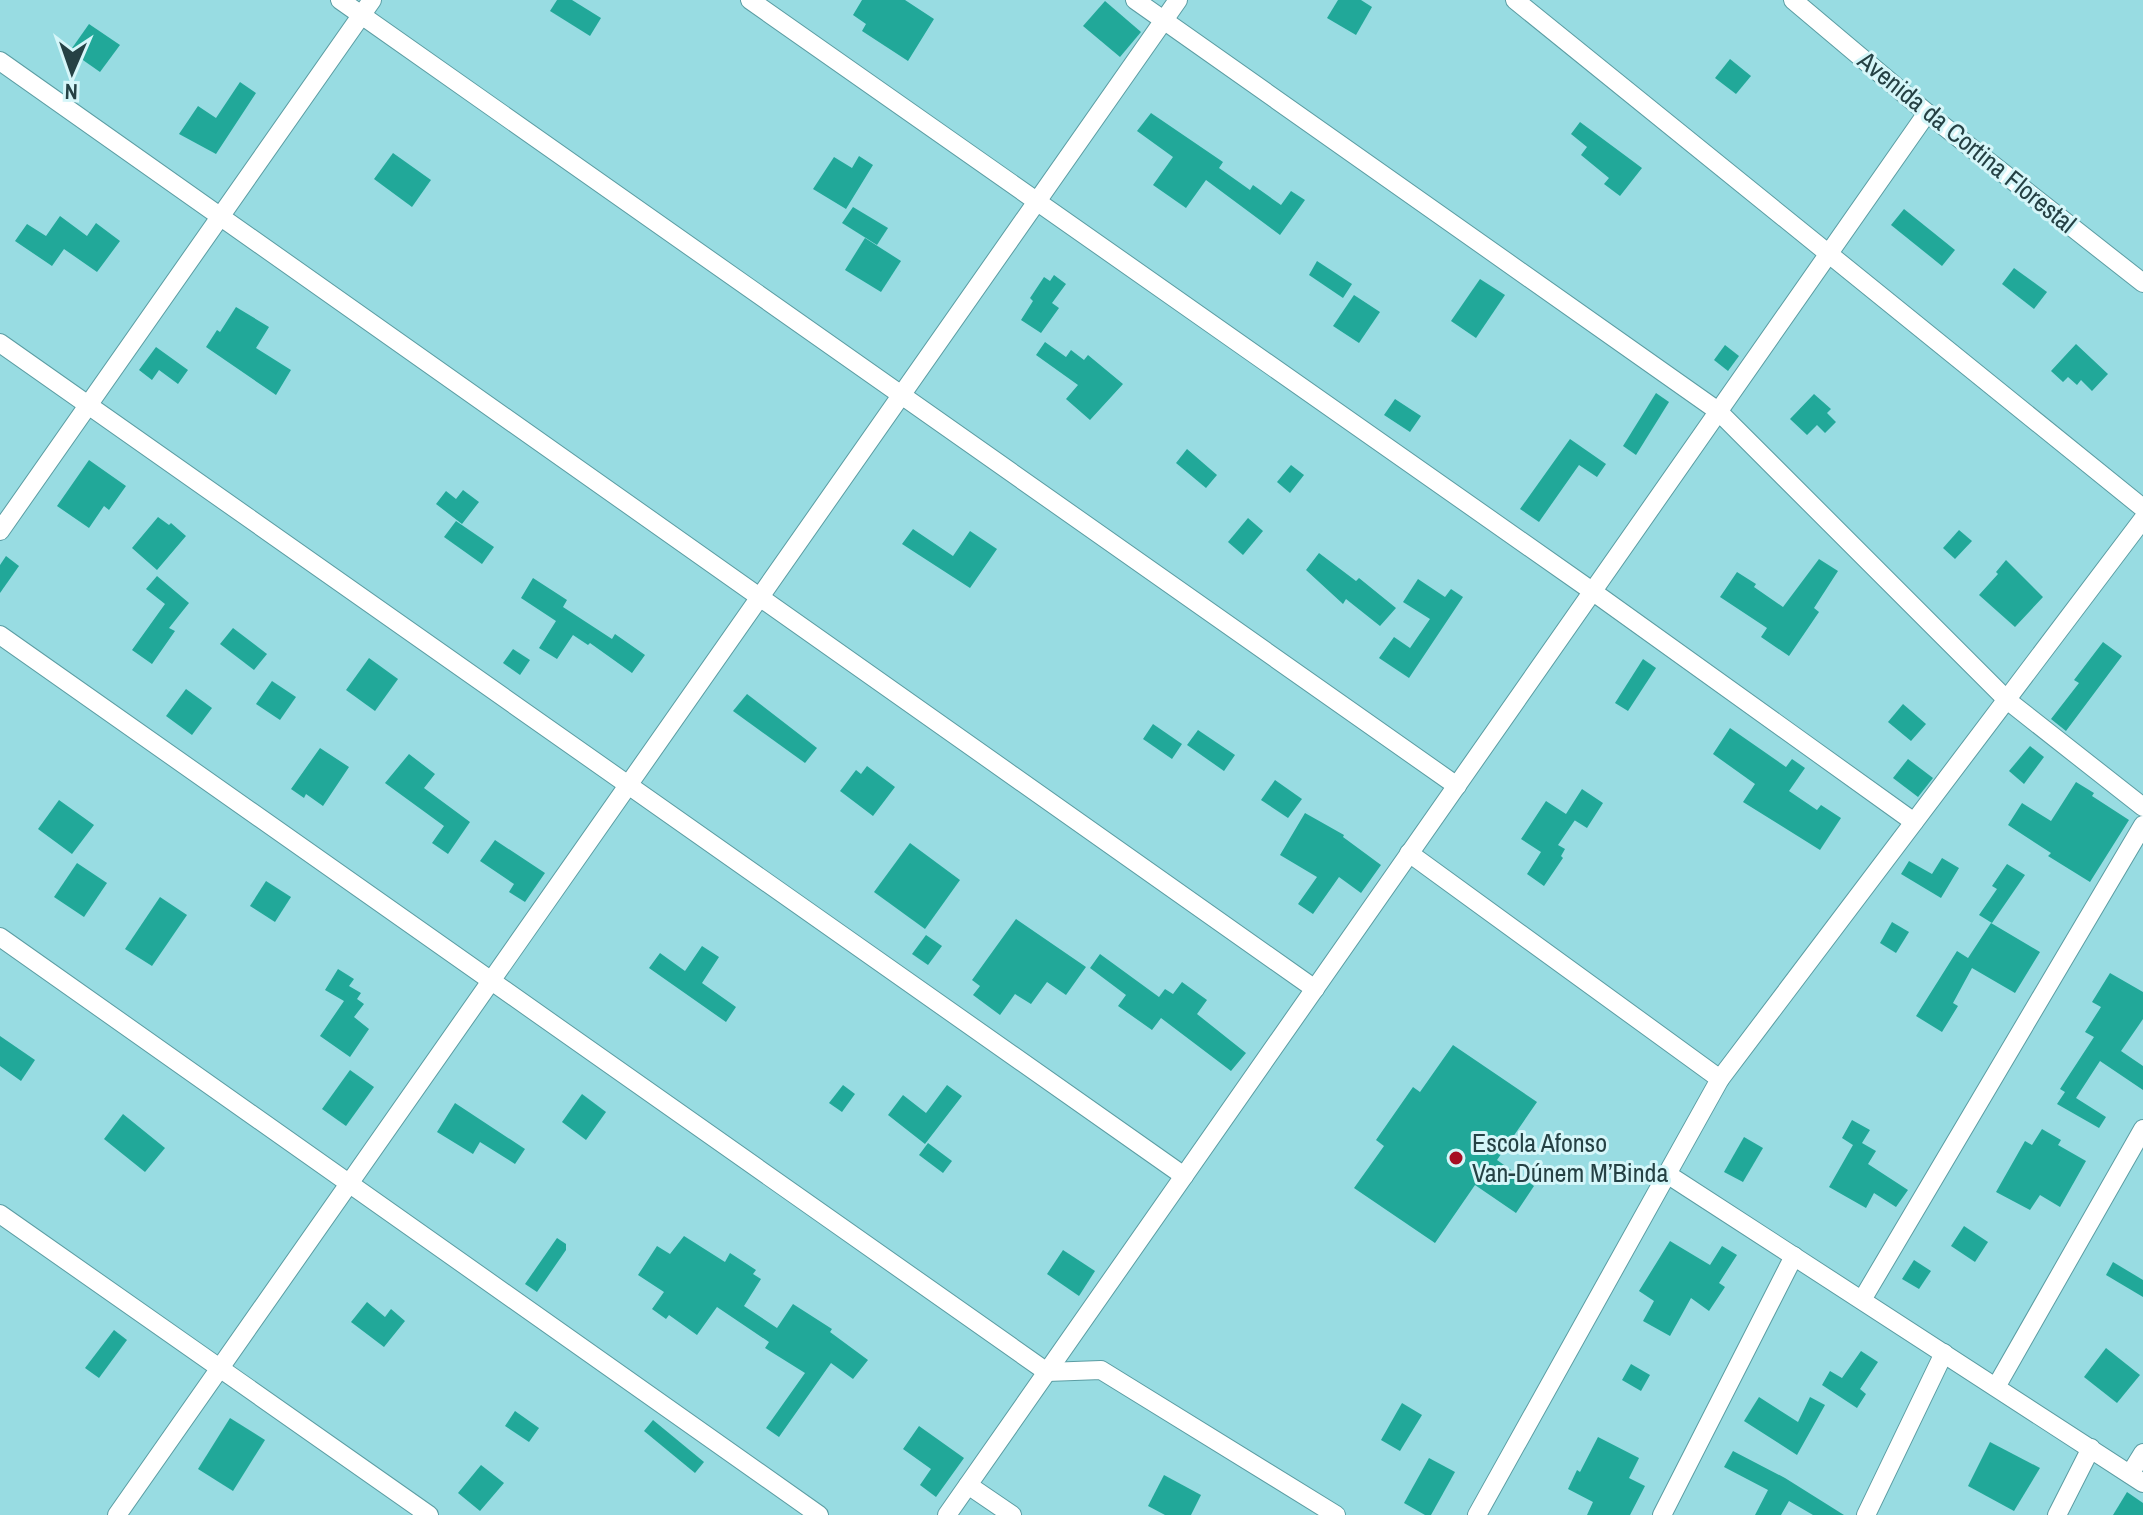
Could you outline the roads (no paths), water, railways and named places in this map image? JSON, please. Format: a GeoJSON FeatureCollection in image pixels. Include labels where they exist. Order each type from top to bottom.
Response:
{"type":"FeatureCollection","features":[{"type":"Feature","properties":{"kind":"street"},"geometry":{"type":"LineString","coordinates":[[340,0],[367,8],[901,395],[1457,786]]}},
{"type":"Feature","properties":{"kind":"street"},"geometry":{"type":"LineString","coordinates":[[750,0],[1592,591],[1914,822]]}},
{"type":"Feature","properties":{"kind":"street"},"geometry":{"type":"LineString","coordinates":[[1135,0],[1718,411],[2007,700],[2143,807]]}},
{"type":"Feature","properties":{"kind":"street"},"geometry":{"type":"LineString","coordinates":[[117,1515],[1178,0]]}},
{"type":"Feature","properties":{"kind":"street"},"geometry":{"type":"LineString","coordinates":[[1515,0],[2143,508]]}},
{"type":"Feature","properties":{"kind":"street","name":"Avenida da Cortina Florestal"},"geometry":{"type":"LineString","coordinates":[[1793,0],[1927,113],[2143,283]]}},
{"type":"Feature","properties":{"kind":"street"},"geometry":{"type":"LineString","coordinates":[[0,531],[367,8]]}},
{"type":"Feature","properties":{"kind":"street"},"geometry":{"type":"LineString","coordinates":[[0,61],[1315,989]]}},
{"type":"Feature","properties":{"kind":"street"},"geometry":{"type":"LineString","coordinates":[[947,1515],[1927,113]]}},
{"type":"Feature","properties":{"kind":"street"},"geometry":{"type":"LineString","coordinates":[[0,343],[1184,1176]]}},
{"type":"Feature","properties":{"kind":"street"},"geometry":{"type":"LineString","coordinates":[[1477,1515],[1720,1079],[2143,519]]}},
{"type":"Feature","properties":{"kind":"street"},"geometry":{"type":"LineString","coordinates":[[0,635],[1047,1372],[1101,1370],[1336,1515]]}},
{"type":"Feature","properties":{"kind":"street"},"geometry":{"type":"LineString","coordinates":[[1862,1300],[2143,825]]}},
{"type":"Feature","properties":{"kind":"street"},"geometry":{"type":"LineString","coordinates":[[1409,853],[1720,1079]]}},
{"type":"Feature","properties":{"kind":"street"},"geometry":{"type":"LineString","coordinates":[[0,937],[819,1515]]}},
{"type":"Feature","properties":{"kind":"street"},"geometry":{"type":"LineString","coordinates":[[1996,1387],[2143,1129]]}},
{"type":"Feature","properties":{"kind":"street"},"geometry":{"type":"LineString","coordinates":[[1667,1174],[2137,1478],[2143,1453]]}},
{"type":"Feature","properties":{"kind":"street"},"geometry":{"type":"LineString","coordinates":[[0,1214],[429,1515]]}},
{"type":"Feature","properties":{"kind":"street"},"geometry":{"type":"LineString","coordinates":[[1662,1515],[1794,1256]]}},
{"type":"Feature","properties":{"kind":"street"},"geometry":{"type":"LineString","coordinates":[[1866,1515],[1944,1353]]}},
{"type":"Feature","properties":{"kind":"street"},"geometry":{"type":"LineString","coordinates":[[2057,1515],[2091,1448]]}},
{"type":"Feature","properties":{"kind":"street"},"geometry":{"type":"LineString","coordinates":[[968,1485],[1012,1515]]}},
{"type":"Feature","properties":{"kind":"place","name":"Escola Afonso Van-Dúnem M’Binda"},"geometry":{"type":"Point","coordinates":[1456,1158]}}]}
